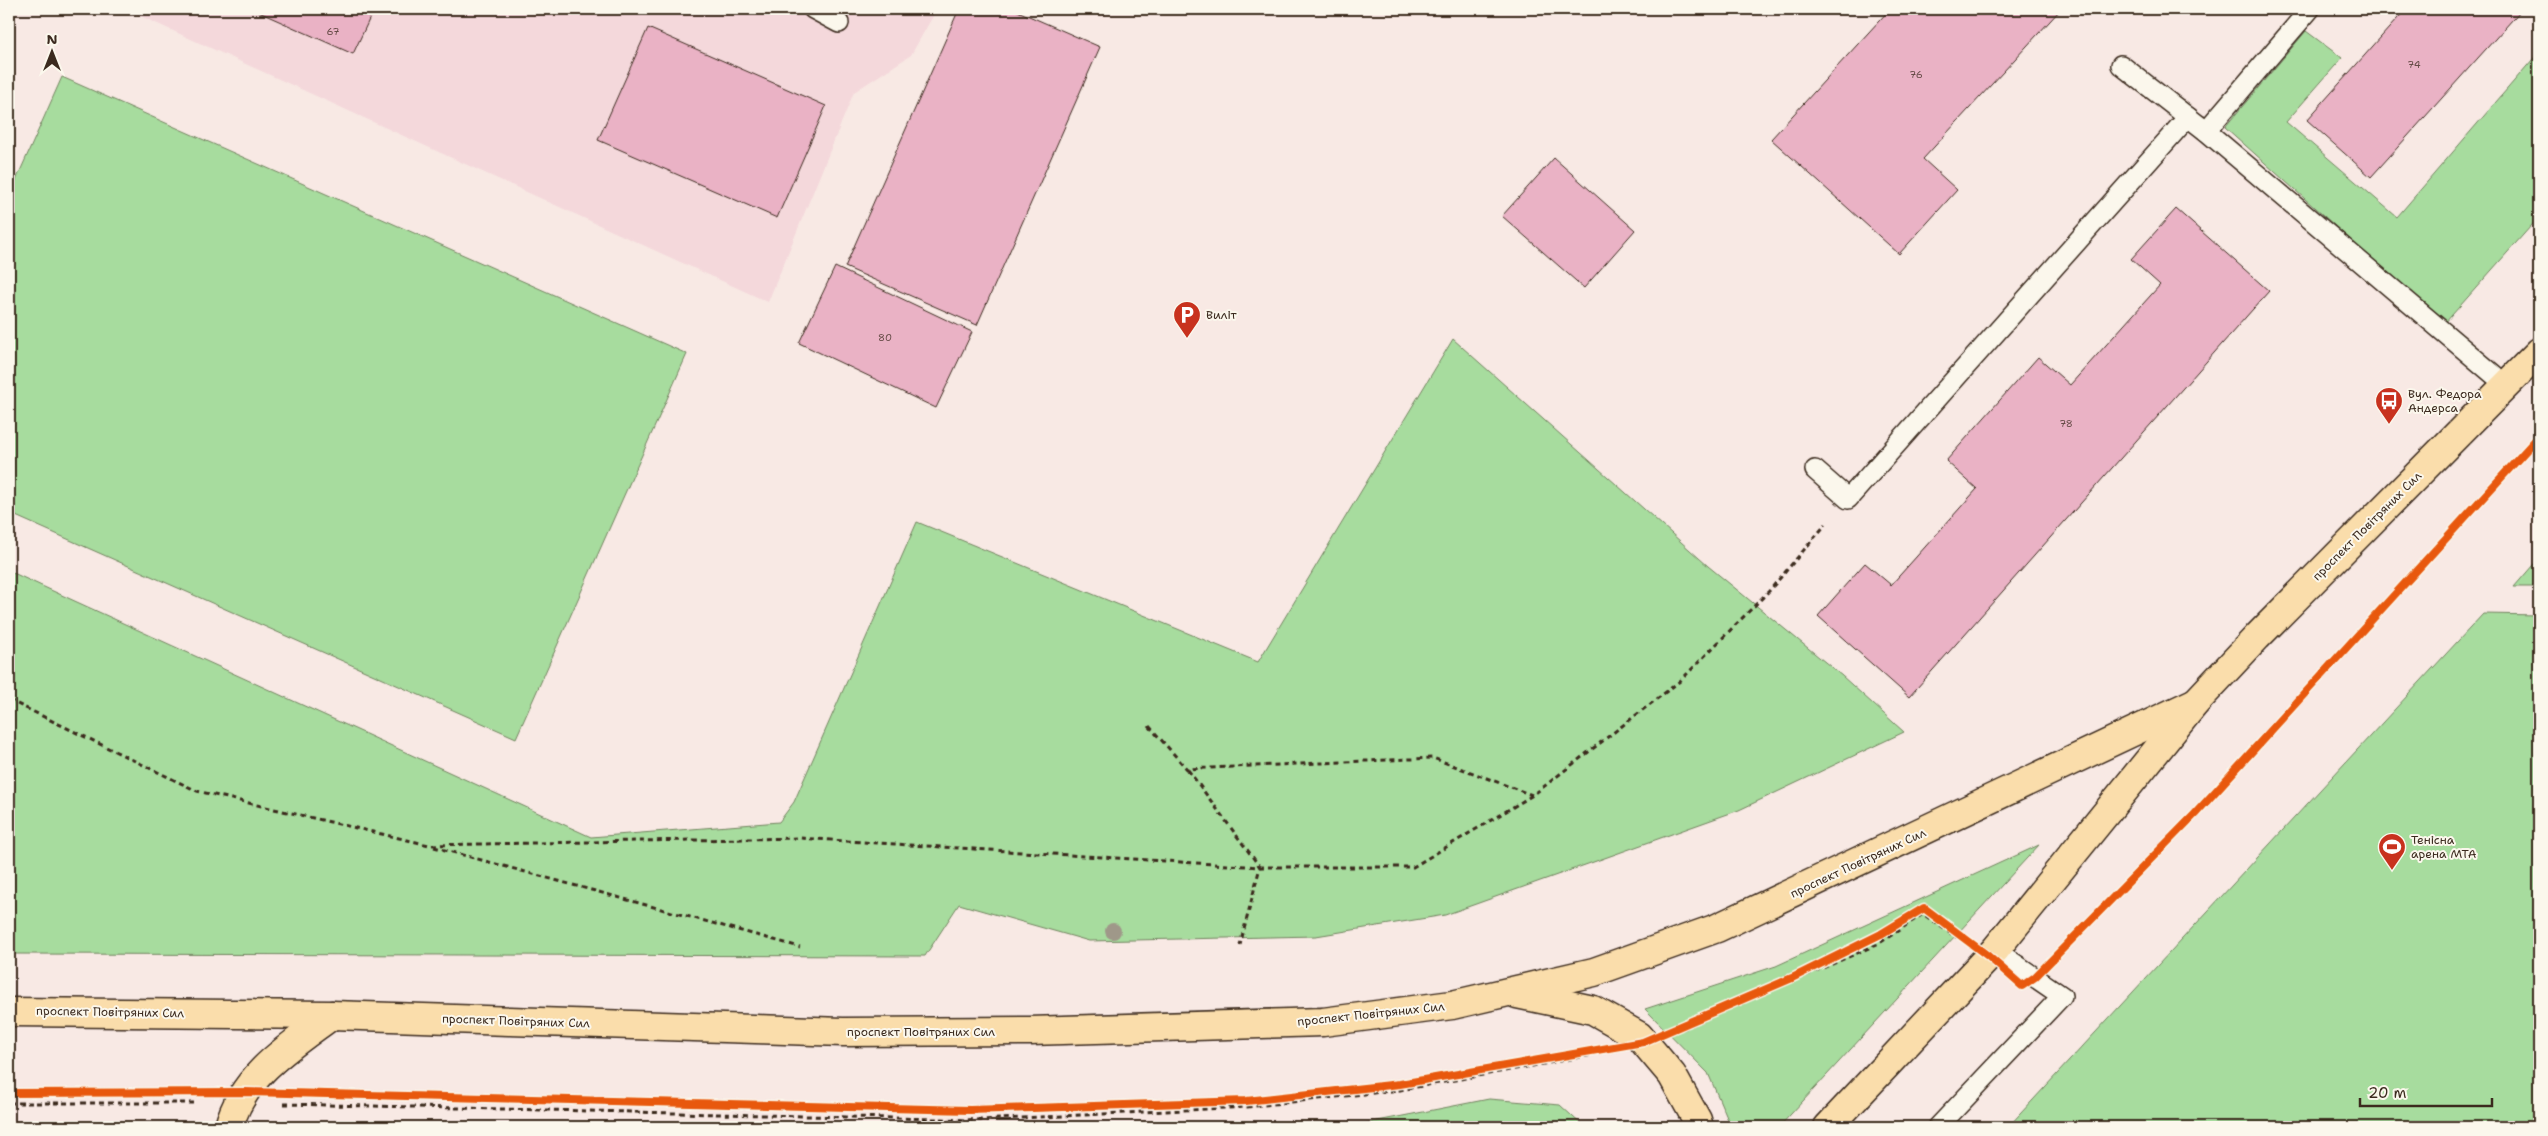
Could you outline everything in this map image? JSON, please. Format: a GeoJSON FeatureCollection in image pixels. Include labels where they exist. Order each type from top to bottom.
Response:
{"type":"FeatureCollection","features":[{"type":"Feature","properties":{"kind":"main road","name":"проспект Повітряних Сил"},"geometry":{"type":"LineString","coordinates":[[1828,1127],[1990,955],[2196,702],[2257,637],[2539,352]]}},
{"type":"Feature","properties":{"kind":"main road","name":"проспект Повітряних Сил"},"geometry":{"type":"LineString","coordinates":[[9,1012],[332,1015],[843,1032],[1030,1031],[1323,1022],[1452,1005],[1594,972],[1717,928],[2196,702]]}},
{"type":"Feature","properties":{"kind":"main road","name":"проспект Повітряних Сил"},"geometry":{"type":"LineString","coordinates":[[1508,992],[1593,1010],[1639,1036],[1672,1075],[1698,1120],[1699,1127]]}},
{"type":"Feature","properties":{"kind":"main road"},"geometry":{"type":"LineString","coordinates":[[234,1115],[266,1064],[332,1015]]}},
{"type":"Feature","properties":{"kind":"lane"},"geometry":{"type":"LineString","coordinates":[[813,9],[839,23]]}},
{"type":"Feature","properties":{"kind":"lane"},"geometry":{"type":"LineString","coordinates":[[2206,131],[2310,9]]}},
{"type":"Feature","properties":{"kind":"lane"},"geometry":{"type":"LineString","coordinates":[[2121,64],[2206,131],[2506,385]]}},
{"type":"Feature","properties":{"kind":"lane"},"geometry":{"type":"LineString","coordinates":[[1814,470],[1848,499],[2188,117]]}},
{"type":"Feature","properties":{"kind":"lane"},"geometry":{"type":"LineString","coordinates":[[1938,1127],[2062,996],[1990,955]]}},
{"type":"Feature","properties":{"kind":"path"},"geometry":{"type":"LineString","coordinates":[[429,845],[798,838],[1260,867],[1413,867],[1533,795],[1680,681],[1769,591],[1848,499]]}},
{"type":"Feature","properties":{"kind":"path"},"geometry":{"type":"LineString","coordinates":[[9,700],[197,792],[429,845],[800,948]]}},
{"type":"Feature","properties":{"kind":"path"},"geometry":{"type":"LineString","coordinates":[[1149,726],[1187,769],[1260,867]]}},
{"type":"Feature","properties":{"kind":"path"},"geometry":{"type":"LineString","coordinates":[[1187,769],[1433,758],[1533,795]]}},
{"type":"Feature","properties":{"kind":"path"},"geometry":{"type":"LineString","coordinates":[[1240,945],[1260,867]]}},
{"type":"Feature","properties":{"kind":"path"},"geometry":{"type":"LineString","coordinates":[[9,1103],[234,1115],[980,1120],[1247,1107],[1400,1090],[1645,1044],[1792,978],[1881,934],[1924,908],[1990,955]]}},
{"type":"Feature","properties":{"kind":"path"},"geometry":{"type":"LineString","coordinates":[[1020,1109],[1246,1101],[1400,1084],[1645,1044]]}},
{"type":"Feature","properties":{"kind":"shaded area"},"geometry":{"type":"Polygon","coordinates":[[[125,9],[937,9],[911,55],[854,92],[768,302],[125,9]]]}},
{"type":"Feature","properties":{"kind":"green space"},"geometry":{"type":"Polygon","coordinates":[[[2306,31],[2342,58],[2286,122],[2397,217],[2539,52],[2539,217],[2444,324],[2225,127],[2306,31]]]}},
{"type":"Feature","properties":{"kind":"green space"},"geometry":{"type":"Polygon","coordinates":[[[62,77],[687,354],[516,738],[9,513],[9,196],[62,77]]]}},
{"type":"Feature","properties":{"kind":"green space"},"geometry":{"type":"Polygon","coordinates":[[[1453,339],[1708,566],[1842,676],[1904,732],[1739,810],[1445,915],[1316,936],[1089,941],[959,904],[925,956],[9,954],[9,571],[591,837],[779,822],[794,802],[917,522],[1258,662],[1453,339]]]}},
{"type":"Feature","properties":{"kind":"green space"},"geometry":{"type":"Polygon","coordinates":[[[2539,558],[2539,587],[2514,587],[2539,558]]]}},
{"type":"Feature","properties":{"kind":"green space","name":"Тенісна арена МТА"},"geometry":{"type":"Polygon","coordinates":[[[2483,614],[2539,615],[2539,1127],[2008,1127],[2483,614]]]}},
{"type":"Feature","properties":{"kind":"green space"},"geometry":{"type":"Polygon","coordinates":[[[2039,845],[1779,1127],[1731,1127],[1708,1073],[1645,1009],[1776,966],[2039,845]]]}},
{"type":"Feature","properties":{"kind":"green space"},"geometry":{"type":"Polygon","coordinates":[[[1489,1099],[1560,1105],[1584,1127],[1347,1127],[1489,1099]]]}},
{"type":"Feature","properties":{"kind":"building"},"geometry":{"type":"Polygon","coordinates":[[[252,9],[374,9],[353,54],[252,9]]]}},
{"type":"Feature","properties":{"kind":"building"},"geometry":{"type":"Polygon","coordinates":[[[959,9],[1013,9],[1100,47],[977,325],[845,267],[959,9]]]}},
{"type":"Feature","properties":{"kind":"building"},"geometry":{"type":"Polygon","coordinates":[[[1890,9],[2061,9],[1923,159],[1957,190],[1899,254],[1771,139],[1890,9]]]}},
{"type":"Feature","properties":{"kind":"building"},"geometry":{"type":"Polygon","coordinates":[[[2406,9],[2522,9],[2371,177],[2307,120],[2406,9]]]}},
{"type":"Feature","properties":{"kind":"building"},"geometry":{"type":"Polygon","coordinates":[[[648,28],[826,106],[777,218],[598,140],[648,28]]]}},
{"type":"Feature","properties":{"kind":"building"},"geometry":{"type":"Polygon","coordinates":[[[1554,158],[1635,230],[1584,288],[1502,216],[1554,158]]]}},
{"type":"Feature","properties":{"kind":"building"},"geometry":{"type":"Polygon","coordinates":[[[2176,209],[2269,291],[1909,697],[1818,616],[1865,563],[1891,585],[1977,489],[1946,461],[2038,357],[2070,385],[2160,285],[2131,259],[2176,209]]]}},
{"type":"Feature","properties":{"kind":"building"},"geometry":{"type":"Polygon","coordinates":[[[835,267],[972,332],[936,408],[799,343],[835,267]]]}},
{"type":"Feature","properties":{"kind":"cycle path"},"geometry":{"type":"LineString","coordinates":[[9,1093],[246,1092],[970,1110],[1246,1101],[1400,1084],[1643,1042],[1792,978],[1881,934],[1924,908],[1988,956],[2022,986],[2035,977],[2195,814],[2539,436]]}},
{"type":"Feature","properties":{"kind":"place","name":"Виліт"},"geometry":{"type":"Point","coordinates":[1187,339]}},
{"type":"Feature","properties":{"kind":"place","name":"Вул. Федора Андерса"},"geometry":{"type":"Point","coordinates":[2389,425]}},
{"type":"Feature","properties":{"kind":"place","name":"Тенісна арена МТА"},"geometry":{"type":"Point","coordinates":[2392,871]}}]}
